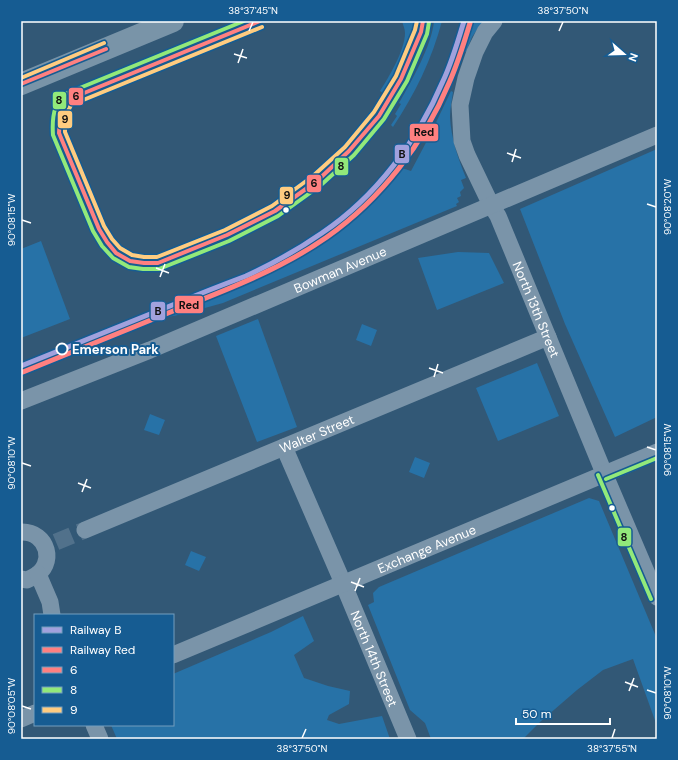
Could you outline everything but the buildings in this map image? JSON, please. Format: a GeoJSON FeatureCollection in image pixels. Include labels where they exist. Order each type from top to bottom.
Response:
{"type":"FeatureCollection","features":[{"type":"Feature","properties":{"kind":"main road"},"geometry":{"type":"LineString","coordinates":[[21,84],[173,21]]}},
{"type":"Feature","properties":{"kind":"street","name":"North 13th Street"},"geometry":{"type":"LineString","coordinates":[[494,21],[485,32],[475,52],[466,78],[460,105],[462,141],[467,155],[491,205],[498,216],[657,597]]}},
{"type":"Feature","properties":{"kind":"street","name":"Bowman Avenue"},"geometry":{"type":"LineString","coordinates":[[21,401],[150,350],[657,135]]}},
{"type":"Feature","properties":{"kind":"street","name":"Walter Street"},"geometry":{"type":"LineString","coordinates":[[85,530],[548,337]]}},
{"type":"Feature","properties":{"kind":"street","name":"North 14th Street"},"geometry":{"type":"LineString","coordinates":[[284,446],[408,739]]}},
{"type":"Feature","properties":{"kind":"street","name":"Exchange Avenue"},"geometry":{"type":"LineString","coordinates":[[174,655],[657,452]]}},
{"type":"Feature","properties":{"kind":"street"},"geometry":{"type":"LineString","coordinates":[[21,532],[27,532],[35,535],[51,544],[47,554],[45,566],[29,578]]}},
{"type":"Feature","properties":{"kind":"street"},"geometry":{"type":"LineString","coordinates":[[29,578],[46,614]]}},
{"type":"Feature","properties":{"kind":"street"},"geometry":{"type":"LineString","coordinates":[[29,578],[50,602],[52,614]]}},
{"type":"Feature","properties":{"kind":"street"},"geometry":{"type":"LineString","coordinates":[[21,720],[34,714]]}},
{"type":"Feature","properties":{"kind":"street"},"geometry":{"type":"LineString","coordinates":[[94,726],[100,739]]}},
{"type":"Feature","properties":{"kind":"shaded area"},"geometry":{"type":"Polygon","coordinates":[[[402,21],[414,21],[413,29],[407,48],[383,93],[380,91],[392,71],[404,40],[405,33],[402,21]]]}},
{"type":"Feature","properties":{"kind":"shaded area"},"geometry":{"type":"Polygon","coordinates":[[[434,21],[442,21],[428,63],[409,102],[393,127],[391,125],[397,116],[395,114],[401,104],[399,103],[425,52],[434,21]]]}},
{"type":"Feature","properties":{"kind":"shaded area"},"geometry":{"type":"Polygon","coordinates":[[[471,21],[483,21],[472,37],[466,52],[464,51],[471,21]]]}},
{"type":"Feature","properties":{"kind":"shaded area"},"geometry":{"type":"Polygon","coordinates":[[[451,91],[453,92],[450,114],[453,140],[466,178],[461,180],[464,188],[460,192],[461,196],[457,198],[459,202],[456,204],[457,206],[223,303],[183,314],[153,320],[201,301],[280,265],[311,249],[336,232],[387,188],[402,168],[411,171],[451,91]]]}},
{"type":"Feature","properties":{"kind":"shaded area"},"geometry":{"type":"Polygon","coordinates":[[[657,149],[657,417],[615,437],[565,324],[520,209],[657,149]]]}},
{"type":"Feature","properties":{"kind":"shaded area"},"geometry":{"type":"Polygon","coordinates":[[[41,241],[70,319],[21,338],[21,249],[41,241]]]}},
{"type":"Feature","properties":{"kind":"shaded area"},"geometry":{"type":"Polygon","coordinates":[[[458,252],[489,253],[504,283],[437,310],[418,258],[458,252]]]}},
{"type":"Feature","properties":{"kind":"shaded area"},"geometry":{"type":"Polygon","coordinates":[[[258,319],[297,427],[257,442],[216,336],[258,319]]]}},
{"type":"Feature","properties":{"kind":"shaded area"},"geometry":{"type":"Polygon","coordinates":[[[362,324],[377,330],[371,346],[356,340],[362,324]]]}},
{"type":"Feature","properties":{"kind":"shaded area"},"geometry":{"type":"Polygon","coordinates":[[[537,363],[559,416],[498,441],[476,388],[537,363]]]}},
{"type":"Feature","properties":{"kind":"shaded area"},"geometry":{"type":"Polygon","coordinates":[[[150,414],[165,420],[159,435],[144,430],[150,414]]]}},
{"type":"Feature","properties":{"kind":"shaded area"},"geometry":{"type":"Polygon","coordinates":[[[415,457],[430,463],[424,478],[409,472],[415,457]]]}},
{"type":"Feature","properties":{"kind":"shaded area"},"geometry":{"type":"Polygon","coordinates":[[[589,498],[599,501],[657,639],[657,726],[633,659],[603,670],[540,722],[524,739],[431,739],[425,723],[410,710],[368,605],[374,602],[373,593],[379,587],[589,498]]]}},
{"type":"Feature","properties":{"kind":"shaded area"},"geometry":{"type":"Polygon","coordinates":[[[191,551],[206,557],[199,571],[185,565],[191,551]]]}},
{"type":"Feature","properties":{"kind":"shaded area"},"geometry":{"type":"Polygon","coordinates":[[[303,616],[314,641],[294,655],[304,678],[350,691],[349,704],[329,715],[327,720],[339,724],[382,716],[390,739],[117,739],[111,726],[174,726],[174,674],[271,632],[303,616]]]}},
{"type":"Feature","properties":{"kind":"tunnel"},"geometry":{"type":"LineString","coordinates":[[56,542],[85,530]]}},
{"type":"Feature","properties":{"kind":"rail line","name":"B"},"geometry":{"type":"LineString","coordinates":[[21,366],[246,276],[295,250],[342,219],[377,185],[393,166],[421,125],[446,74],[464,21]]}},
{"type":"Feature","properties":{"kind":"rail line","name":"Red"},"geometry":{"type":"LineString","coordinates":[[23,372],[254,278],[291,259],[327,237],[347,222],[383,187],[414,148],[427,127],[452,76],[470,23]]}},
{"type":"Feature","properties":{"kind":"transit line","name":"8"},"geometry":{"type":"LineString","coordinates":[[244,21],[65,94],[58,102],[53,118],[53,135],[93,231],[102,246],[113,258],[129,267],[159,269],[229,241],[278,216],[321,185],[354,155],[384,119],[407,81],[427,34],[429,22]]}},
{"type":"Feature","properties":{"kind":"transit line","name":"6"},"geometry":{"type":"LineString","coordinates":[[260,21],[67,100],[60,116],[59,133],[99,229],[116,253],[130,261],[158,263],[227,235],[275,211],[317,181],[349,151],[379,116],[401,79],[421,32],[423,21]]}},
{"type":"Feature","properties":{"kind":"transit line","name":"9"},"geometry":{"type":"LineString","coordinates":[[262,27],[71,105],[65,117],[65,132],[104,226],[120,248],[132,255],[157,257],[225,230],[272,206],[313,176],[345,147],[374,112],[396,76],[415,30],[417,21]]}},
{"type":"Feature","properties":{"kind":"transit line","name":"9"},"geometry":{"type":"LineString","coordinates":[[21,78],[104,43]]}},
{"type":"Feature","properties":{"kind":"transit line","name":"6"},"geometry":{"type":"LineString","coordinates":[[21,84],[106,49]]}},
{"type":"Feature","properties":{"kind":"transit line","name":"8"},"geometry":{"type":"LineString","coordinates":[[606,479],[657,458]]}},
{"type":"Feature","properties":{"kind":"transit line","name":"8"},"geometry":{"type":"LineString","coordinates":[[598,475],[651,599]]}},
{"type":"Feature","properties":{"kind":"place","name":"Emerson Park"},"geometry":{"type":"Point","coordinates":[62,349]}}]}
